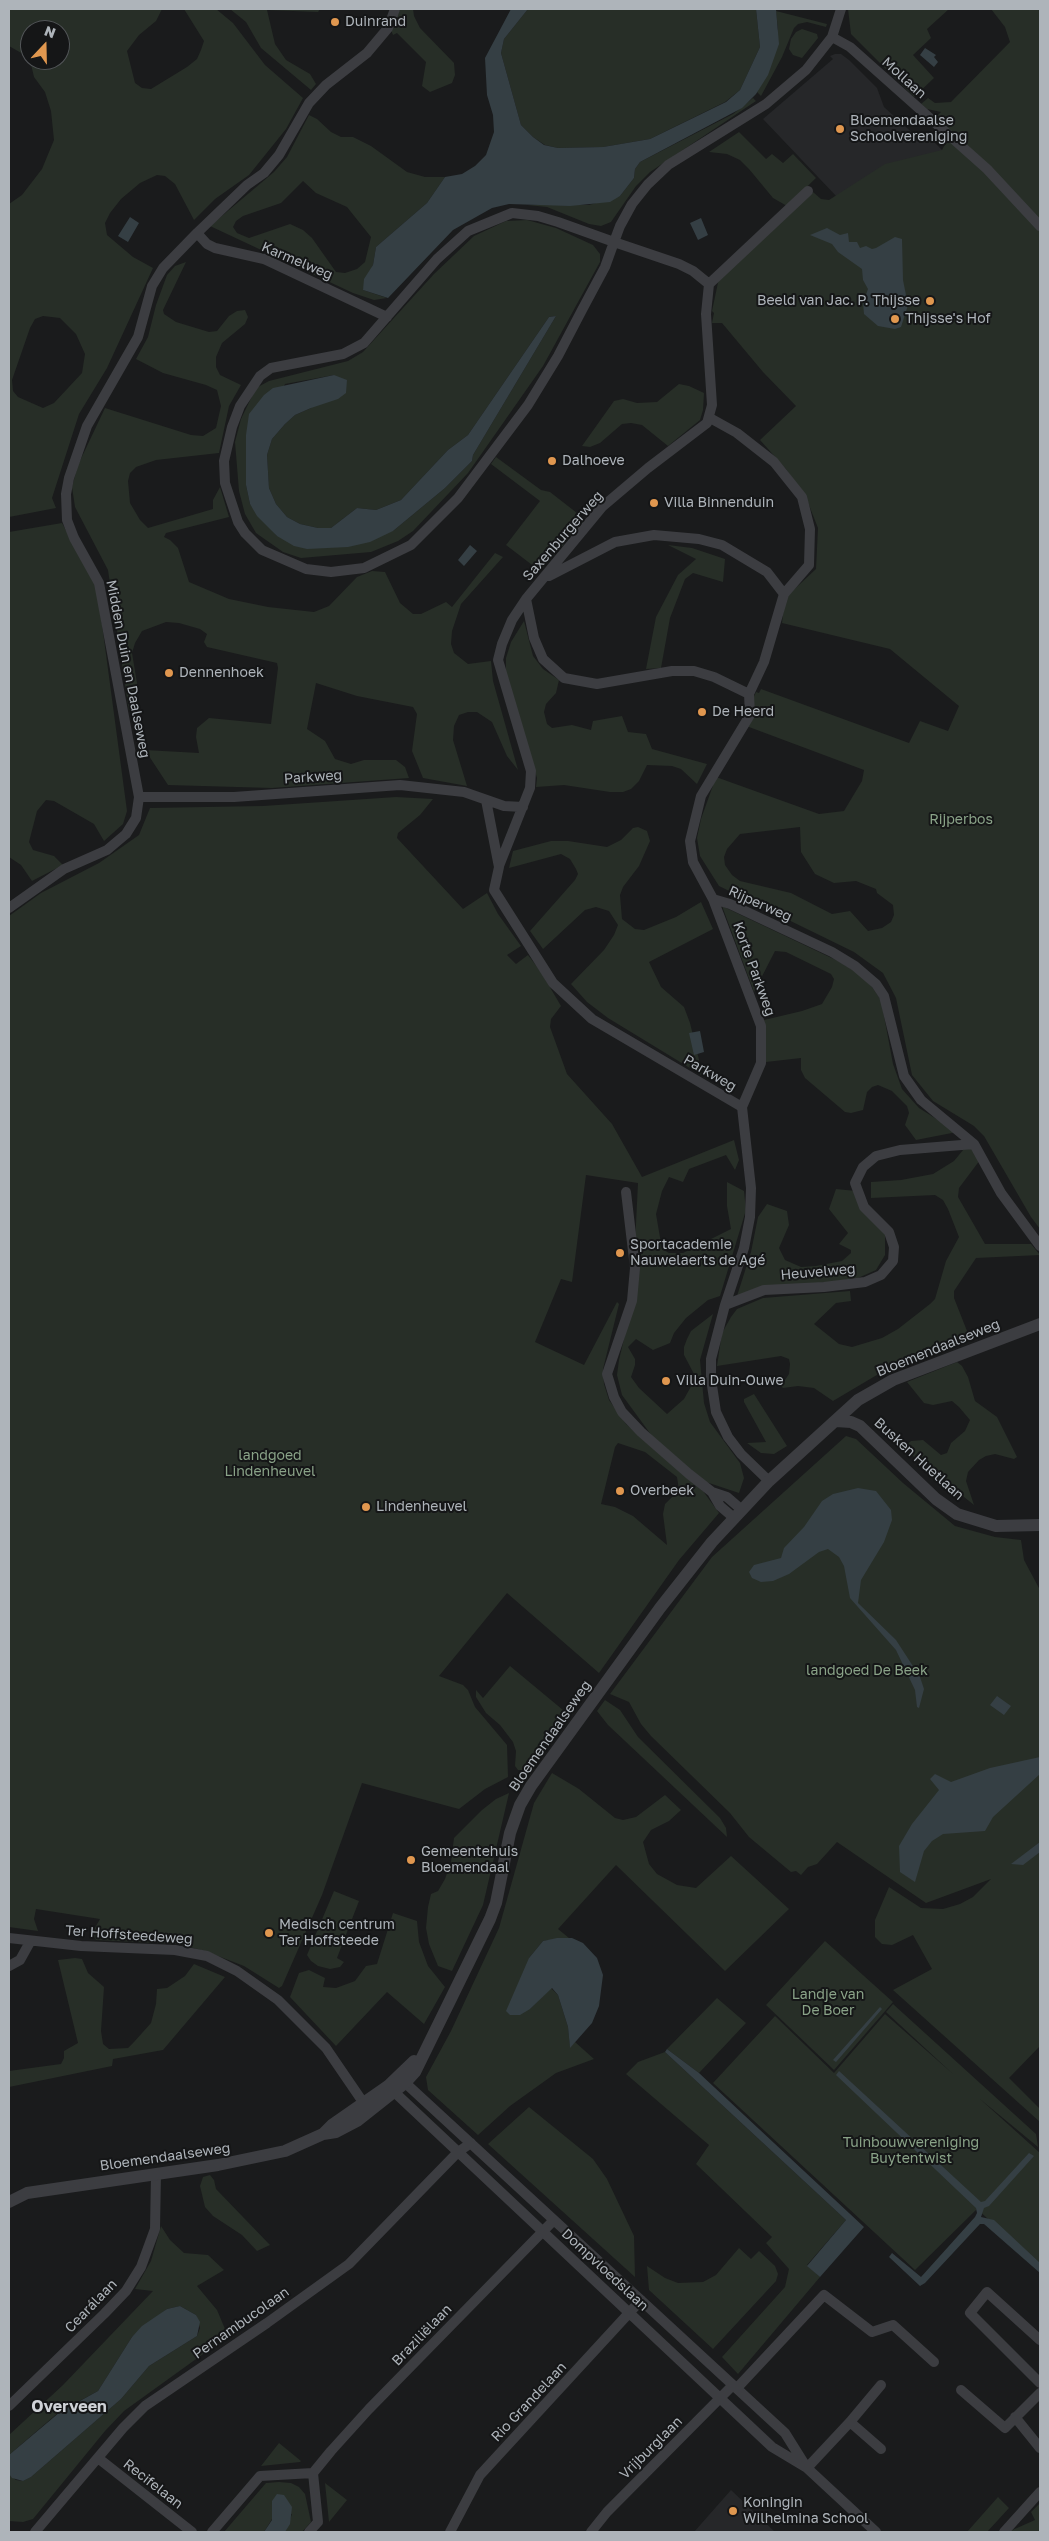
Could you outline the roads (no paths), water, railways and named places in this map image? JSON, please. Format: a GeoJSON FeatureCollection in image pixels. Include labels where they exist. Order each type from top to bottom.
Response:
{"type":"FeatureCollection","features":[{"type":"Feature","properties":{"kind":"street","name":"Midden Duin en Daalseweg"},"geometry":{"type":"LineString","coordinates":[[9,908],[64,869],[107,850],[126,834],[136,818],[139,796],[99,583],[74,538],[67,520],[66,494],[68,478],[87,426],[138,336],[152,286],[173,255],[247,186],[264,173],[279,155],[297,120],[309,102],[326,85],[367,53],[388,28],[395,9]]}},
{"type":"Feature","properties":{"kind":"street"},"geometry":{"type":"LineString","coordinates":[[709,284],[693,270],[614,242],[558,222],[512,213],[468,231],[458,238],[364,342],[343,354],[271,368],[252,386],[240,406],[232,427],[224,461],[225,483],[238,522],[245,534],[262,550],[306,569],[331,572],[364,568],[410,545],[458,498],[528,405],[558,356],[604,267],[614,242],[632,204],[648,184],[668,165],[772,100],[806,70],[832,37],[841,9]]}},
{"type":"Feature","properties":{"kind":"street","name":"Mollaan"},"geometry":{"type":"LineString","coordinates":[[832,37],[850,47],[986,169],[1040,226]]}},
{"type":"Feature","properties":{"kind":"street"},"geometry":{"type":"LineString","coordinates":[[710,418],[712,406],[706,314],[709,284],[808,191]]}},
{"type":"Feature","properties":{"kind":"street","name":"Karmelweg"},"geometry":{"type":"LineString","coordinates":[[197,233],[207,244],[215,248],[264,259],[387,317]]}},
{"type":"Feature","properties":{"kind":"street","name":"Saxenburgerweg"},"geometry":{"type":"LineString","coordinates":[[499,867],[530,788],[530,771],[498,660],[502,644],[512,620],[526,599],[602,507],[648,468],[703,428],[710,418]]}},
{"type":"Feature","properties":{"kind":"street","name":"Rijperweg"},"geometry":{"type":"LineString","coordinates":[[710,418],[737,433],[774,462],[802,497],[810,529],[809,565],[784,594],[764,662],[749,694],[750,715],[701,796],[690,841],[693,862],[713,899],[832,952],[855,966],[876,984],[884,996],[904,1076],[921,1100],[974,1144],[1001,1193],[1040,1246]]}},
{"type":"Feature","properties":{"kind":"street"},"geometry":{"type":"LineString","coordinates":[[543,579],[615,542],[654,535],[698,539],[722,545],[767,572],[784,594]]}},
{"type":"Feature","properties":{"kind":"street"},"geometry":{"type":"LineString","coordinates":[[526,599],[534,638],[543,659],[564,678],[597,684],[672,671],[694,671],[714,677],[749,694]]}},
{"type":"Feature","properties":{"kind":"street","name":"Parkweg"},"geometry":{"type":"LineString","coordinates":[[139,796],[234,797],[400,784],[464,792],[504,806],[523,806]]}},
{"type":"Feature","properties":{"kind":"street","name":"Parkweg"},"geometry":{"type":"LineString","coordinates":[[486,800],[499,867],[494,890],[553,983],[592,1019],[742,1107],[751,1188],[750,1217],[744,1248],[725,1305],[711,1359],[712,1398],[728,1437],[741,1454],[769,1481]]}},
{"type":"Feature","properties":{"kind":"street","name":"Korte Parkweg"},"geometry":{"type":"LineString","coordinates":[[713,899],[761,1026],[761,1063],[742,1107]]}},
{"type":"Feature","properties":{"kind":"street","name":"Heuvelweg"},"geometry":{"type":"LineString","coordinates":[[725,1305],[764,1290],[865,1282],[881,1275],[893,1261],[894,1247],[889,1232],[864,1207],[854,1184],[863,1167],[876,1156],[900,1150],[974,1144]]}},
{"type":"Feature","properties":{"kind":"street"},"geometry":{"type":"LineString","coordinates":[[626,1192],[635,1268],[632,1301],[608,1374],[610,1386],[622,1412],[641,1432],[712,1492],[720,1506],[738,1514]]}},
{"type":"Feature","properties":{"kind":"street","name":"Bloemendaalseweg"},"geometry":{"type":"LineString","coordinates":[[9,2202],[27,2194],[285,2151],[323,2134],[336,2132],[402,2080],[421,2055],[460,1983],[490,1919],[496,1903],[510,1833],[520,1806],[531,1786],[686,1573],[769,1481],[829,1424],[836,1421],[858,1400],[893,1380],[1040,1324]]}},
{"type":"Feature","properties":{"kind":"street","name":"Busken Huetlaan"},"geometry":{"type":"LineString","coordinates":[[836,1421],[852,1422],[860,1426],[936,1499],[957,1514],[996,1526],[1040,1525]]}},
{"type":"Feature","properties":{"kind":"street","name":"Ter Hoffsteedeweg"},"geometry":{"type":"LineString","coordinates":[[9,1938],[30,1942],[175,1950],[207,1956],[222,1963],[237,1971],[278,2000],[326,2048],[367,2108]]}},
{"type":"Feature","properties":{"kind":"street"},"geometry":{"type":"LineString","coordinates":[[9,1966],[20,1960],[30,1942]]}},
{"type":"Feature","properties":{"kind":"street","name":"Dompvloedslaan"},"geometry":{"type":"LineString","coordinates":[[402,2080],[735,2386],[785,2434],[807,2468]]}},
{"type":"Feature","properties":{"kind":"street","name":"Dompvloedslaan"},"geometry":{"type":"LineString","coordinates":[[391,2089],[772,2446],[807,2468],[876,2532]]}},
{"type":"Feature","properties":{"kind":"street","name":"Pernambucolaan"},"geometry":{"type":"LineString","coordinates":[[35,2532],[144,2406],[267,2323],[349,2264],[458,2152],[471,2143]]}},
{"type":"Feature","properties":{"kind":"street","name":"Cearálaan"},"geometry":{"type":"LineString","coordinates":[[9,2406],[104,2314],[129,2286],[141,2267],[154,2229],[156,2174]]}},
{"type":"Feature","properties":{"kind":"street","name":"Braziliëlaan"},"geometry":{"type":"LineString","coordinates":[[313,2473],[330,2451],[369,2409],[554,2220]]}},
{"type":"Feature","properties":{"kind":"street"},"geometry":{"type":"LineString","coordinates":[[1040,2340],[987,2292],[970,2313],[1040,2383]]}},
{"type":"Feature","properties":{"kind":"street"},"geometry":{"type":"LineString","coordinates":[[735,2386],[824,2295],[872,2332],[893,2325],[934,2362]]}},
{"type":"Feature","properties":{"kind":"street","name":"Rio Grandelaan"},"geometry":{"type":"LineString","coordinates":[[450,2532],[480,2474],[641,2300]]}},
{"type":"Feature","properties":{"kind":"street"},"geometry":{"type":"LineString","coordinates":[[807,2468],[881,2385]]}},
{"type":"Feature","properties":{"kind":"street","name":"Vrijburglaan"},"geometry":{"type":"LineString","coordinates":[[592,2532],[607,2512],[720,2398],[735,2386]]}},
{"type":"Feature","properties":{"kind":"street"},"geometry":{"type":"LineString","coordinates":[[961,2390],[1005,2428],[1040,2393]]}},
{"type":"Feature","properties":{"kind":"street"},"geometry":{"type":"LineString","coordinates":[[1015,2417],[1040,2448]]}},
{"type":"Feature","properties":{"kind":"street"},"geometry":{"type":"LineString","coordinates":[[850,2422],[881,2449]]}},
{"type":"Feature","properties":{"kind":"street","name":"Recifelaan"},"geometry":{"type":"LineString","coordinates":[[98,2458],[192,2532]]}},
{"type":"Feature","properties":{"kind":"street"},"geometry":{"type":"LineString","coordinates":[[212,2532],[260,2476],[313,2473],[318,2522],[310,2532]]}},
{"type":"Feature","properties":{"kind":"street"},"geometry":{"type":"LineString","coordinates":[[1004,2532],[1040,2492]]}},
{"type":"Feature","properties":{"kind":"place","name":"Duinrand"},"geometry":{"type":"Point","coordinates":[335,22]}},
{"type":"Feature","properties":{"kind":"place","name":"Bloemendaalse Schoolvereniging"},"geometry":{"type":"Point","coordinates":[840,129]}},
{"type":"Feature","properties":{"kind":"place","name":"Beeld van Jac. P. Thijsse"},"geometry":{"type":"Point","coordinates":[930,301]}},
{"type":"Feature","properties":{"kind":"place","name":"Thijsse's Hof"},"geometry":{"type":"Point","coordinates":[895,319]}},
{"type":"Feature","properties":{"kind":"place","name":"Dalhoeve"},"geometry":{"type":"Point","coordinates":[552,461]}},
{"type":"Feature","properties":{"kind":"place","name":"Villa Binnenduin"},"geometry":{"type":"Point","coordinates":[654,503]}},
{"type":"Feature","properties":{"kind":"place","name":"Dennenhoek"},"geometry":{"type":"Point","coordinates":[169,673]}},
{"type":"Feature","properties":{"kind":"place","name":"De Heerd"},"geometry":{"type":"Point","coordinates":[702,712]}},
{"type":"Feature","properties":{"kind":"place","name":"Sportacademie Nauwelaerts de Agé"},"geometry":{"type":"Point","coordinates":[620,1253]}},
{"type":"Feature","properties":{"kind":"place","name":"Villa Duin-Ouwe"},"geometry":{"type":"Point","coordinates":[666,1381]}},
{"type":"Feature","properties":{"kind":"place","name":"Overbeek"},"geometry":{"type":"Point","coordinates":[620,1491]}},
{"type":"Feature","properties":{"kind":"place","name":"Lindenheuvel"},"geometry":{"type":"Point","coordinates":[366,1507]}},
{"type":"Feature","properties":{"kind":"place","name":"Gemeentehuis Bloemendaal"},"geometry":{"type":"Point","coordinates":[411,1860]}},
{"type":"Feature","properties":{"kind":"place","name":"Medisch centrum Ter Hoffsteede"},"geometry":{"type":"Point","coordinates":[269,1933]}},
{"type":"Feature","properties":{"kind":"place","name":"Koningin Wilhelmina School"},"geometry":{"type":"Point","coordinates":[733,2511]}},
{"type":"Feature","properties":{"kind":"district","name":"Overveen"},"geometry":{"type":"Point","coordinates":[69,2407]}},
{"type":"Feature","properties":{"kind":"park label","name":"Rijperbos"},"geometry":{"type":"Point","coordinates":[961,820]}},
{"type":"Feature","properties":{"kind":"park label","name":"landgoed Lindenheuvel"},"geometry":{"type":"Point","coordinates":[270,1464]}},
{"type":"Feature","properties":{"kind":"park label","name":"landgoed De Beek"},"geometry":{"type":"Point","coordinates":[867,1671]}},
{"type":"Feature","properties":{"kind":"park label","name":"Landje van De Boer"},"geometry":{"type":"Point","coordinates":[828,2004]}},
{"type":"Feature","properties":{"kind":"park label","name":"Tuinbouwvereniging Buytentwist"},"geometry":{"type":"Point","coordinates":[911,2152]}}]}
